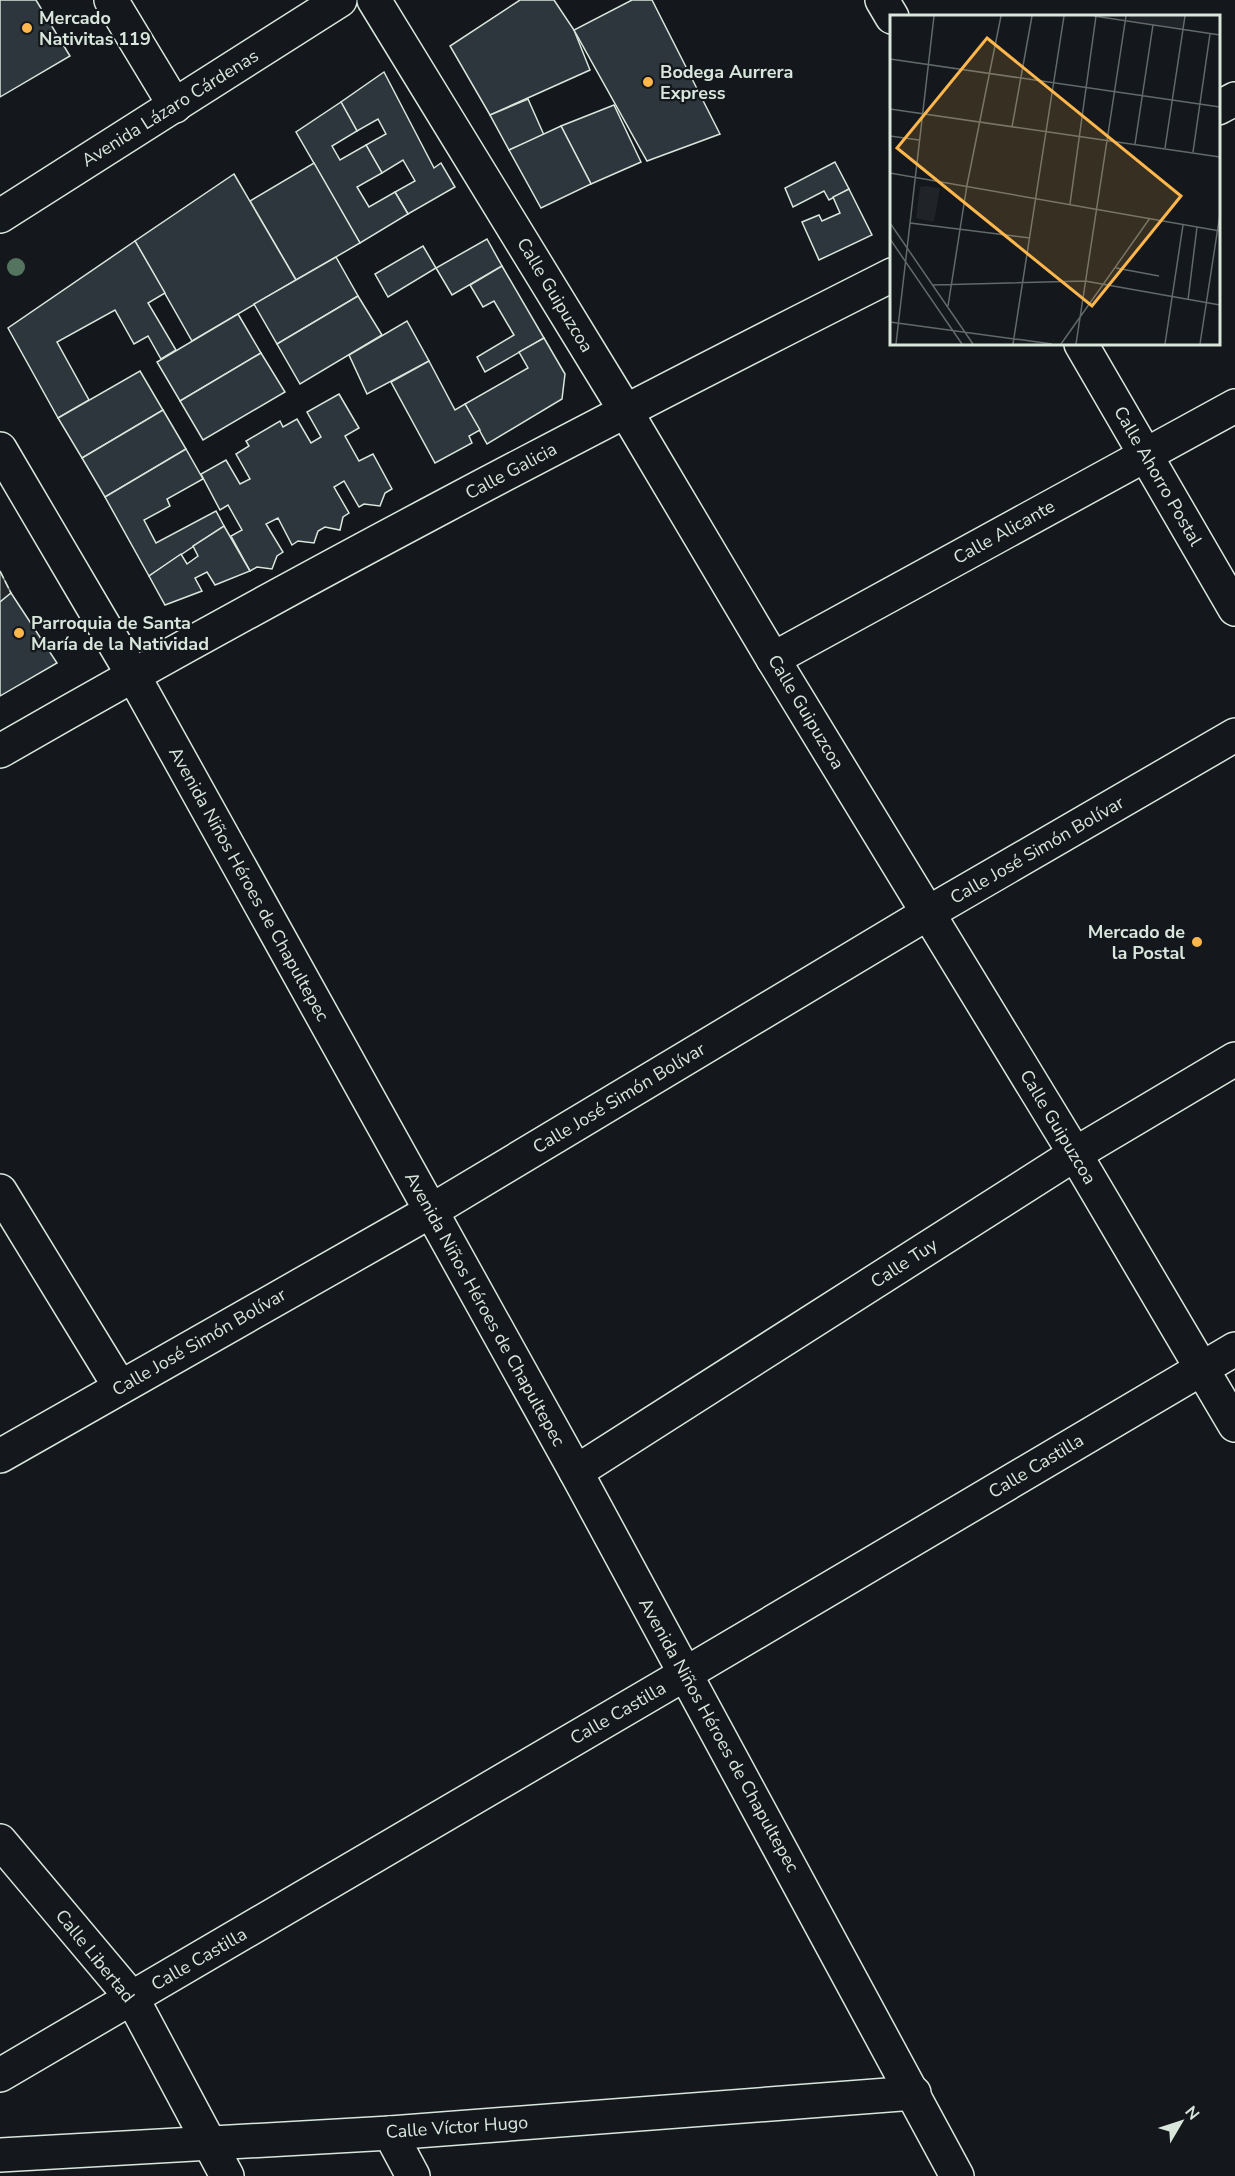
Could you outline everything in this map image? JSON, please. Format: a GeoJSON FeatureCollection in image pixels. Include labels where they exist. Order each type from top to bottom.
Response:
{"type":"FeatureCollection","features":[{"type":"Feature","properties":{"kind":"street"},"geometry":{"type":"LineString","coordinates":[[111,0],[175,106]]}},
{"type":"Feature","properties":{"kind":"street","name":"Avenida Lázaro Cárdenas"},"geometry":{"type":"LineString","coordinates":[[0,216],[340,0]]}},
{"type":"Feature","properties":{"kind":"street","name":"Calle Guipuzcoa"},"geometry":{"type":"LineString","coordinates":[[374,0],[1075,1154],[1235,1425]]}},
{"type":"Feature","properties":{"kind":"street"},"geometry":{"type":"LineString","coordinates":[[882,0],[890,15]]}},
{"type":"Feature","properties":{"kind":"street"},"geometry":{"type":"LineString","coordinates":[[1220,107],[1235,99]]}},
{"type":"Feature","properties":{"kind":"street","name":"Calle Galicia"},"geometry":{"type":"LineString","coordinates":[[0,751],[133,675],[625,410],[890,276]]}},
{"type":"Feature","properties":{"kind":"street","name":"Calle Ahorro Postal"},"geometry":{"type":"LineString","coordinates":[[1082,345],[1235,609]]}},
{"type":"Feature","properties":{"kind":"street","name":"Calle Alicante"},"geometry":{"type":"LineString","coordinates":[[774,659],[1235,406]]}},
{"type":"Feature","properties":{"kind":"street","name":"Avenida Niños Héroes de Chapultepec"},"geometry":{"type":"LineString","coordinates":[[0,449],[133,675],[576,1472],[957,2176]]}},
{"type":"Feature","properties":{"kind":"street","name":"Calle José Simón Bolívar"},"geometry":{"type":"LineString","coordinates":[[0,1456],[431,1211],[928,913],[1235,735]]}},
{"type":"Feature","properties":{"kind":"street","name":"Calle Tuy"},"geometry":{"type":"LineString","coordinates":[[576,1472],[1075,1154],[1235,1059]]}},
{"type":"Feature","properties":{"kind":"street"},"geometry":{"type":"LineString","coordinates":[[0,1191],[120,1387]]}},
{"type":"Feature","properties":{"kind":"street","name":"Calle Castilla"},"geometry":{"type":"LineString","coordinates":[[0,2075],[1235,1349]]}},
{"type":"Feature","properties":{"kind":"street","name":"Calle Libertad"},"geometry":{"type":"LineString","coordinates":[[0,1841],[132,1998],[227,2176]]}},
{"type":"Feature","properties":{"kind":"street","name":"Calle Víctor Hugo"},"geometry":{"type":"LineString","coordinates":[[0,2155],[390,2133],[914,2093]]}},
{"type":"Feature","properties":{"kind":"street"},"geometry":{"type":"LineString","coordinates":[[390,2133],[413,2176]]}},
{"type":"Feature","properties":{"kind":"shaded area"},"geometry":{"type":"Polygon","coordinates":[[[0,571],[11,593],[0,602],[0,571]]]}},
{"type":"Feature","properties":{"kind":"building","name":"Mercado Nativitas 119"},"geometry":{"type":"Polygon","coordinates":[[[0,0],[36,0],[70,56],[0,97],[0,0]]]}},
{"type":"Feature","properties":{"kind":"building"},"geometry":{"type":"Polygon","coordinates":[[[520,0],[554,0],[574,30],[590,70],[490,115],[450,46],[520,0]]]}},
{"type":"Feature","properties":{"kind":"building","name":"Bodega Aurrera Express"},"geometry":{"type":"Polygon","coordinates":[[[632,0],[652,0],[720,134],[647,161],[574,30],[632,0]]]}},
{"type":"Feature","properties":{"kind":"building"},"geometry":{"type":"Polygon","coordinates":[[[384,72],[434,168],[441,163],[455,187],[408,214],[395,192],[415,181],[403,160],[382,173],[366,145],[386,134],[378,119],[357,131],[341,102],[384,72]]]}},
{"type":"Feature","properties":{"kind":"building"},"geometry":{"type":"Polygon","coordinates":[[[528,99],[544,135],[509,150],[490,115],[528,99]]]}},
{"type":"Feature","properties":{"kind":"building"},"geometry":{"type":"Polygon","coordinates":[[[341,102],[357,131],[332,146],[340,160],[366,145],[382,173],[357,187],[369,207],[395,192],[408,214],[360,243],[296,132],[341,102]]]}},
{"type":"Feature","properties":{"kind":"building"},"geometry":{"type":"Polygon","coordinates":[[[614,105],[641,162],[591,184],[561,126],[614,105]]]}},
{"type":"Feature","properties":{"kind":"building"},"geometry":{"type":"Polygon","coordinates":[[[561,126],[591,184],[541,208],[509,150],[561,126]]]}},
{"type":"Feature","properties":{"kind":"building"},"geometry":{"type":"Polygon","coordinates":[[[835,162],[849,189],[829,200],[824,191],[793,207],[785,188],[835,162]]]}},
{"type":"Feature","properties":{"kind":"building"},"geometry":{"type":"Polygon","coordinates":[[[314,163],[360,243],[296,280],[250,201],[314,163]]]}},
{"type":"Feature","properties":{"kind":"building"},"geometry":{"type":"Polygon","coordinates":[[[234,174],[296,280],[192,341],[135,241],[234,174]]]}},
{"type":"Feature","properties":{"kind":"building"},"geometry":{"type":"Polygon","coordinates":[[[849,189],[872,235],[819,260],[802,222],[819,215],[822,221],[840,213],[833,197],[849,189]]]}},
{"type":"Feature","properties":{"kind":"building"},"geometry":{"type":"Polygon","coordinates":[[[487,239],[502,266],[452,295],[436,268],[487,239]]]}},
{"type":"Feature","properties":{"kind":"building"},"geometry":{"type":"Polygon","coordinates":[[[135,241],[165,293],[148,303],[176,350],[161,359],[148,336],[134,344],[115,310],[57,342],[89,400],[58,418],[8,328],[135,241]]]}},
{"type":"Feature","properties":{"kind":"building"},"geometry":{"type":"Polygon","coordinates":[[[423,246],[436,268],[388,297],[375,274],[423,246]]]}},
{"type":"Feature","properties":{"kind":"building"},"geometry":{"type":"Polygon","coordinates":[[[336,257],[358,296],[277,344],[254,304],[336,257]]]}},
{"type":"Feature","properties":{"kind":"building"},"geometry":{"type":"Polygon","coordinates":[[[502,266],[544,338],[485,372],[477,357],[514,335],[494,301],[483,307],[470,285],[502,266]]]}},
{"type":"Feature","properties":{"kind":"building"},"geometry":{"type":"Polygon","coordinates":[[[358,296],[382,335],[300,384],[277,344],[358,296]]]}},
{"type":"Feature","properties":{"kind":"building"},"geometry":{"type":"Polygon","coordinates":[[[238,314],[261,353],[180,401],[157,362],[238,314]]]}},
{"type":"Feature","properties":{"kind":"building"},"geometry":{"type":"Polygon","coordinates":[[[407,321],[429,361],[367,394],[349,355],[407,321]]]}},
{"type":"Feature","properties":{"kind":"building"},"geometry":{"type":"Polygon","coordinates":[[[544,338],[565,374],[562,399],[487,444],[465,404],[528,368],[519,352],[544,338]]]}},
{"type":"Feature","properties":{"kind":"building"},"geometry":{"type":"Polygon","coordinates":[[[261,353],[285,392],[203,440],[180,401],[261,353]]]}},
{"type":"Feature","properties":{"kind":"building"},"geometry":{"type":"Polygon","coordinates":[[[429,361],[455,410],[465,404],[480,430],[469,436],[472,443],[435,463],[391,382],[429,361]]]}},
{"type":"Feature","properties":{"kind":"building"},"geometry":{"type":"Polygon","coordinates":[[[140,371],[163,410],[82,458],[58,418],[140,371]]]}},
{"type":"Feature","properties":{"kind":"building"},"geometry":{"type":"Polygon","coordinates":[[[339,394],[359,428],[345,436],[359,461],[373,454],[392,489],[385,493],[380,506],[364,504],[359,507],[344,481],[334,487],[349,513],[343,517],[340,530],[325,527],[318,531],[314,543],[298,541],[292,545],[278,518],[266,524],[283,552],[277,556],[272,569],[257,567],[250,571],[231,536],[242,530],[228,505],[220,510],[201,474],[226,460],[240,484],[250,479],[236,454],[249,446],[246,441],[280,421],[283,427],[297,419],[311,443],[321,437],[307,412],[339,394]]]}},
{"type":"Feature","properties":{"kind":"building"},"geometry":{"type":"Polygon","coordinates":[[[163,410],[186,449],[105,497],[82,458],[163,410]]]}},
{"type":"Feature","properties":{"kind":"building"},"geometry":{"type":"Polygon","coordinates":[[[186,449],[203,479],[167,499],[170,506],[144,520],[156,543],[216,511],[224,526],[149,576],[105,497],[186,449]]]}},
{"type":"Feature","properties":{"kind":"building"},"geometry":{"type":"Polygon","coordinates":[[[224,526],[250,571],[215,585],[207,572],[195,578],[202,591],[165,605],[149,576],[181,554],[187,564],[198,556],[193,546],[224,526]]]}},
{"type":"Feature","properties":{"kind":"building","name":"Parroquia de Santa María de la Natividad"},"geometry":{"type":"Polygon","coordinates":[[[11,593],[57,663],[0,696],[0,602],[11,593]]]}},
{"type":"Feature","properties":{"kind":"fence"},"geometry":{"type":"LineString","coordinates":[[0,571],[11,593]]}},
{"type":"Feature","properties":{"kind":"place","name":"Mercado Nativitas 119"},"geometry":{"type":"Point","coordinates":[27,28]}},
{"type":"Feature","properties":{"kind":"place","name":"Bodega Aurrera Express"},"geometry":{"type":"Point","coordinates":[648,82]}},
{"type":"Feature","properties":{"kind":"place","name":"Parroquia de Santa María de la Natividad"},"geometry":{"type":"Point","coordinates":[19,633]}},
{"type":"Feature","properties":{"kind":"place","name":"Mercado de la Postal"},"geometry":{"type":"Point","coordinates":[1197,942]}}]}
